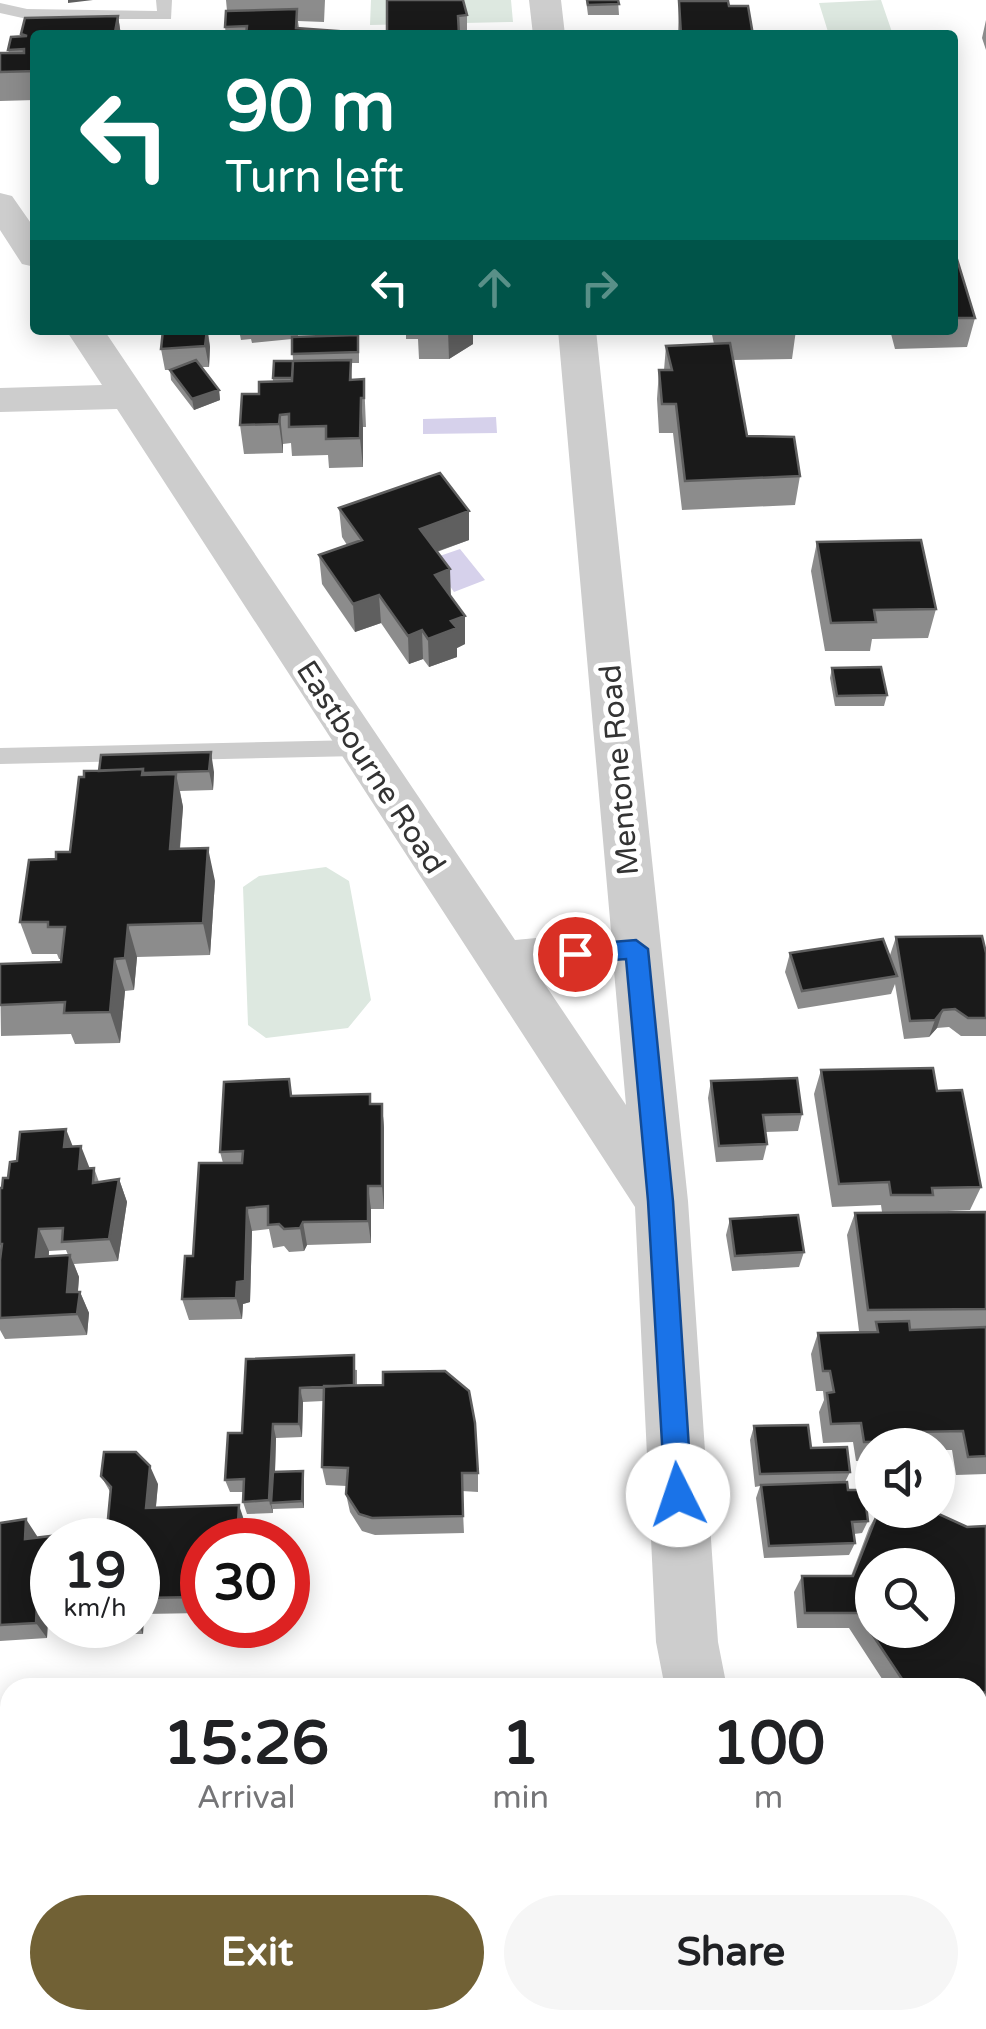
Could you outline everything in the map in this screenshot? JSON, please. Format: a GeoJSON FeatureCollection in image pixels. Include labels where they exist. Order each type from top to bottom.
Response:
{"type":"FeatureCollection","features":[{"type":"Feature","properties":{"kind":"street"},"geometry":{"type":"LineString","coordinates":[[545,0],[548,30]]}},
{"type":"Feature","properties":{"kind":"street"},"geometry":{"type":"LineString","coordinates":[[0,203],[30,248]]}},
{"type":"Feature","properties":{"kind":"street","name":"Eastbourne Road"},"geometry":{"type":"LineString","coordinates":[[88,335],[660,1201]]}},
{"type":"Feature","properties":{"kind":"street","name":"Mentone Road"},"geometry":{"type":"LineString","coordinates":[[577,335],[660,1201],[687,1642],[694,1678]]}},
{"type":"Feature","properties":{"kind":"street"},"geometry":{"type":"LineString","coordinates":[[0,400],[129,396]]}},
{"type":"Feature","properties":{"kind":"street"},"geometry":{"type":"LineString","coordinates":[[500,961],[636,949]]}},
{"type":"Feature","properties":{"kind":"lane"},"geometry":{"type":"LineString","coordinates":[[0,8],[27,14],[164,16],[164,0]]}},
{"type":"Feature","properties":{"kind":"lane"},"geometry":{"type":"LineString","coordinates":[[0,756],[358,748]]}},
{"type":"Feature","properties":{"kind":"shaded area"},"geometry":{"type":"Polygon","coordinates":[[[371,0],[511,0],[513,22],[370,25],[371,0]]]}},
{"type":"Feature","properties":{"kind":"shaded area"},"geometry":{"type":"Polygon","coordinates":[[[881,0],[891,30],[827,30],[819,3],[881,0]]]}},
{"type":"Feature","properties":{"kind":"shaded area"},"geometry":{"type":"Polygon","coordinates":[[[496,417],[497,433],[423,434],[423,419],[496,417]]]}},
{"type":"Feature","properties":{"kind":"shaded area"},"geometry":{"type":"Polygon","coordinates":[[[460,549],[485,580],[454,592],[431,559],[460,549]]]}},
{"type":"Feature","properties":{"kind":"shaded area"},"geometry":{"type":"Polygon","coordinates":[[[326,867],[349,881],[371,1000],[348,1028],[266,1038],[248,1025],[243,887],[259,876],[326,867]]]}},
{"type":"Feature","properties":{"kind":"building"},"geometry":{"type":"Polygon","coordinates":[[[387,0],[463,0],[467,15],[458,16],[459,30],[387,30],[387,0]]]}},
{"type":"Feature","properties":{"kind":"building"},"geometry":{"type":"Polygon","coordinates":[[[587,0],[618,0],[619,4],[588,5],[587,0]]]}},
{"type":"Feature","properties":{"kind":"building"},"geometry":{"type":"Polygon","coordinates":[[[679,1],[728,1],[729,6],[748,6],[752,30],[681,30],[679,1]]]}},
{"type":"Feature","properties":{"kind":"building"},"geometry":{"type":"Polygon","coordinates":[[[297,9],[296,28],[323,30],[225,27],[226,11],[297,9]]]}},
{"type":"Feature","properties":{"kind":"building"},"geometry":{"type":"Polygon","coordinates":[[[118,16],[115,30],[30,30],[30,71],[0,72],[0,53],[24,53],[24,49],[8,50],[11,37],[27,36],[21,34],[25,18],[118,16]]]}},
{"type":"Feature","properties":{"kind":"building"},"geometry":{"type":"Polygon","coordinates":[[[958,263],[975,318],[958,318],[958,263]]]}},
{"type":"Feature","properties":{"kind":"building"},"geometry":{"type":"Polygon","coordinates":[[[162,335],[206,335],[205,346],[161,349],[162,335]]]}},
{"type":"Feature","properties":{"kind":"building"},"geometry":{"type":"Polygon","coordinates":[[[358,335],[358,352],[292,354],[292,337],[358,335]]]}},
{"type":"Feature","properties":{"kind":"building"},"geometry":{"type":"Polygon","coordinates":[[[730,343],[747,436],[794,437],[800,476],[685,481],[676,404],[662,404],[659,370],[672,370],[666,346],[730,343]]]}},
{"type":"Feature","properties":{"kind":"building"},"geometry":{"type":"Polygon","coordinates":[[[196,360],[219,390],[192,399],[170,370],[196,360]]]}},
{"type":"Feature","properties":{"kind":"building"},"geometry":{"type":"Polygon","coordinates":[[[351,360],[350,380],[364,379],[360,438],[326,439],[326,426],[289,427],[289,414],[280,415],[279,424],[240,425],[242,394],[259,394],[259,382],[292,381],[293,361],[351,360]]]}},
{"type":"Feature","properties":{"kind":"building"},"geometry":{"type":"Polygon","coordinates":[[[274,361],[293,361],[292,378],[273,378],[274,361]]]}},
{"type":"Feature","properties":{"kind":"building"},"geometry":{"type":"Polygon","coordinates":[[[440,473],[469,511],[420,529],[450,569],[435,575],[465,616],[451,621],[457,628],[428,639],[422,630],[408,636],[379,595],[353,604],[319,555],[362,540],[339,508],[440,473]]]}},
{"type":"Feature","properties":{"kind":"building"},"geometry":{"type":"Polygon","coordinates":[[[921,540],[936,609],[874,610],[876,622],[831,623],[817,542],[921,540]]]}},
{"type":"Feature","properties":{"kind":"building"},"geometry":{"type":"Polygon","coordinates":[[[881,667],[887,695],[837,696],[832,668],[881,667]]]}},
{"type":"Feature","properties":{"kind":"building"},"geometry":{"type":"Polygon","coordinates":[[[211,752],[209,771],[99,771],[101,755],[211,752]]]}},
{"type":"Feature","properties":{"kind":"building"},"geometry":{"type":"Polygon","coordinates":[[[143,769],[142,775],[176,774],[170,849],[208,848],[203,923],[128,925],[125,958],[115,959],[110,1012],[64,1013],[65,1002],[0,1005],[0,964],[61,962],[65,927],[48,927],[48,922],[20,922],[29,860],[56,859],[56,852],[70,852],[79,777],[84,777],[84,771],[143,769]]]}},
{"type":"Feature","properties":{"kind":"building"},"geometry":{"type":"Polygon","coordinates":[[[982,936],[986,953],[986,1018],[968,1018],[955,1009],[943,1010],[935,1020],[910,1021],[896,937],[982,936]]]}},
{"type":"Feature","properties":{"kind":"building"},"geometry":{"type":"Polygon","coordinates":[[[883,939],[897,976],[802,991],[790,953],[883,939]]]}},
{"type":"Feature","properties":{"kind":"building"},"geometry":{"type":"Polygon","coordinates":[[[933,1068],[937,1091],[962,1090],[981,1187],[932,1188],[933,1195],[891,1195],[889,1182],[839,1184],[821,1070],[933,1068]]]}},
{"type":"Feature","properties":{"kind":"building"},"geometry":{"type":"Polygon","coordinates":[[[797,1078],[802,1114],[763,1115],[767,1144],[719,1146],[711,1081],[797,1078]]]}},
{"type":"Feature","properties":{"kind":"building"},"geometry":{"type":"Polygon","coordinates":[[[289,1079],[291,1096],[370,1094],[370,1104],[382,1104],[382,1186],[368,1186],[368,1221],[303,1222],[300,1228],[284,1229],[279,1224],[268,1225],[268,1206],[247,1208],[245,1281],[237,1282],[236,1298],[182,1299],[185,1256],[193,1256],[199,1163],[242,1163],[243,1151],[220,1152],[224,1082],[289,1079]]]}},
{"type":"Feature","properties":{"kind":"building"},"geometry":{"type":"Polygon","coordinates":[[[66,1129],[64,1147],[81,1146],[79,1169],[94,1168],[93,1183],[119,1179],[109,1239],[62,1242],[63,1228],[39,1229],[36,1257],[70,1255],[67,1292],[80,1292],[77,1314],[0,1318],[3,1178],[8,1178],[10,1162],[17,1161],[20,1132],[66,1129]]]}},
{"type":"Feature","properties":{"kind":"building"},"geometry":{"type":"Polygon","coordinates":[[[986,1212],[986,1309],[868,1310],[855,1213],[986,1212]]]}},
{"type":"Feature","properties":{"kind":"building"},"geometry":{"type":"Polygon","coordinates":[[[798,1215],[804,1252],[735,1256],[730,1219],[798,1215]]]}},
{"type":"Feature","properties":{"kind":"building"},"geometry":{"type":"Polygon","coordinates":[[[909,1321],[910,1330],[986,1327],[986,1456],[968,1457],[963,1431],[955,1428],[862,1428],[861,1423],[831,1424],[827,1393],[834,1392],[830,1371],[823,1371],[818,1333],[878,1332],[876,1322],[909,1321]]]}},
{"type":"Feature","properties":{"kind":"building"},"geometry":{"type":"Polygon","coordinates":[[[354,1355],[354,1385],[300,1388],[299,1424],[273,1424],[269,1500],[243,1502],[244,1479],[225,1480],[228,1433],[242,1433],[246,1359],[354,1355]]]}},
{"type":"Feature","properties":{"kind":"building"},"geometry":{"type":"Polygon","coordinates":[[[445,1371],[469,1391],[475,1423],[478,1473],[462,1473],[463,1516],[372,1518],[359,1514],[346,1494],[348,1468],[322,1467],[324,1386],[383,1385],[383,1372],[445,1371]]]}},
{"type":"Feature","properties":{"kind":"building"},"geometry":{"type":"Polygon","coordinates":[[[808,1425],[811,1448],[847,1447],[850,1472],[760,1474],[754,1426],[808,1425]]]}},
{"type":"Feature","properties":{"kind":"building"},"geometry":{"type":"Polygon","coordinates":[[[104,1452],[136,1452],[150,1466],[146,1508],[239,1505],[238,1518],[180,1518],[180,1597],[160,1598],[160,1518],[108,1518],[111,1487],[101,1476],[104,1452]]]}},
{"type":"Feature","properties":{"kind":"building"},"geometry":{"type":"Polygon","coordinates":[[[303,1471],[302,1501],[271,1503],[273,1472],[303,1471]]]}},
{"type":"Feature","properties":{"kind":"building"},"geometry":{"type":"Polygon","coordinates":[[[847,1482],[848,1490],[855,1490],[855,1543],[769,1546],[761,1485],[847,1482]]]}},
{"type":"Feature","properties":{"kind":"building"},"geometry":{"type":"Polygon","coordinates":[[[26,1519],[25,1539],[30,1538],[30,1623],[0,1625],[0,1523],[26,1519]]]}},
{"type":"Feature","properties":{"kind":"building"},"geometry":{"type":"Polygon","coordinates":[[[955,1521],[967,1527],[986,1526],[986,1678],[901,1678],[881,1648],[955,1648],[955,1548],[864,1548],[872,1528],[955,1528],[955,1521]]]}},
{"type":"Feature","properties":{"kind":"building"},"geometry":{"type":"Polygon","coordinates":[[[855,1571],[855,1613],[805,1613],[802,1576],[853,1576],[855,1571]]]}},
{"type":"Feature","properties":{"kind":"route"},"geometry":{"type":"LineString","coordinates":[[575,954],[636,949],[660,1201],[678,1495]]}}]}
